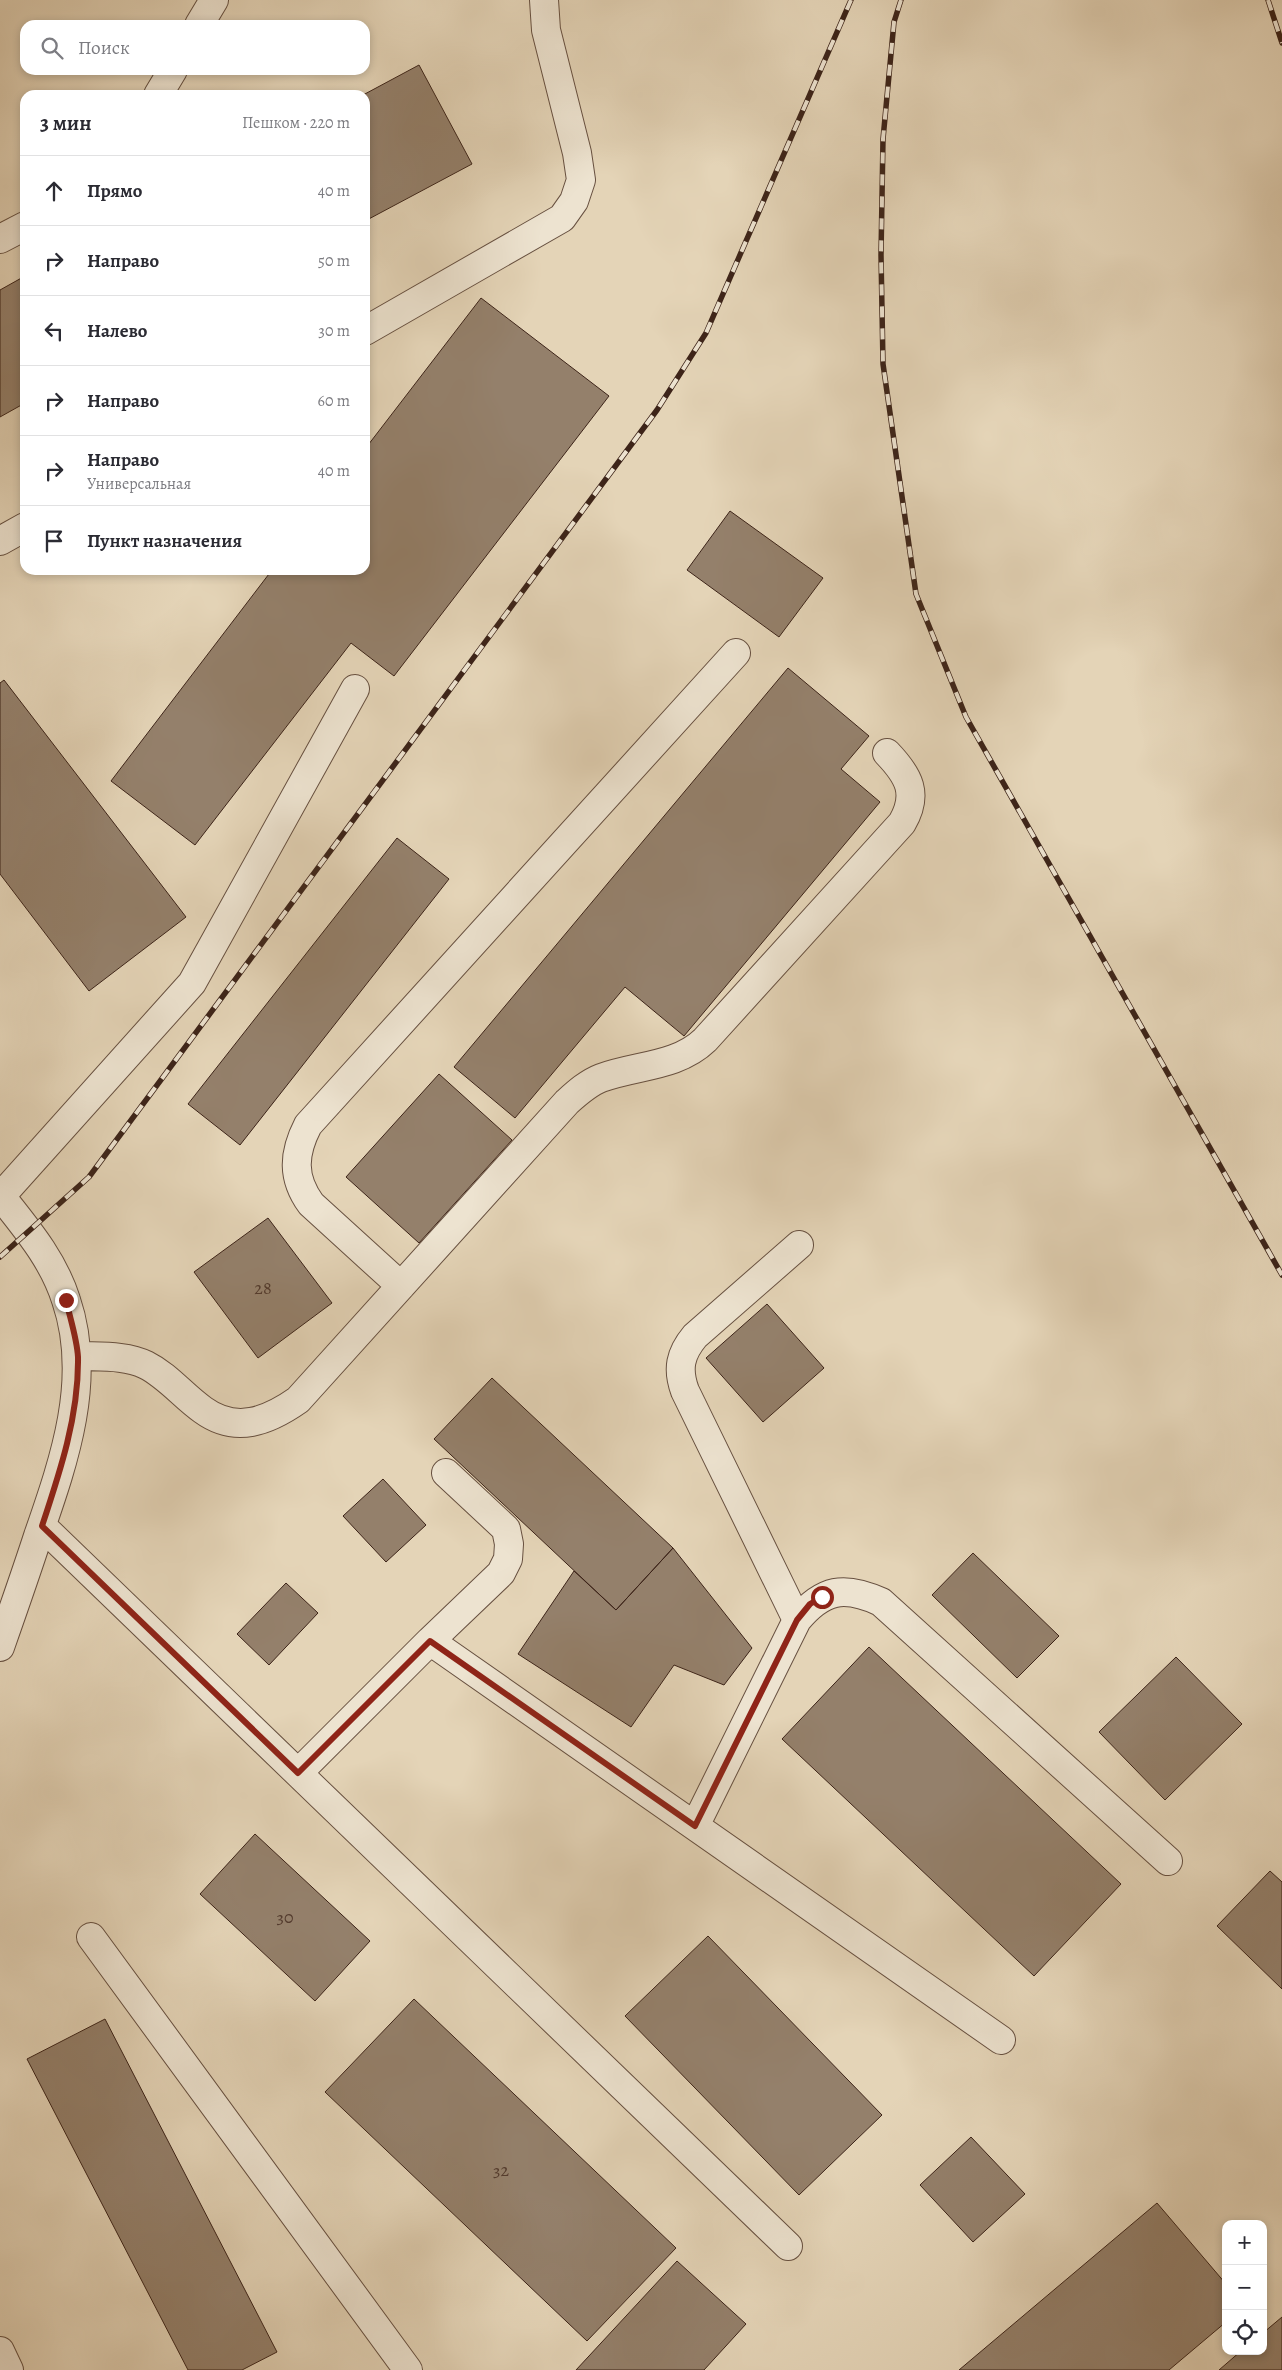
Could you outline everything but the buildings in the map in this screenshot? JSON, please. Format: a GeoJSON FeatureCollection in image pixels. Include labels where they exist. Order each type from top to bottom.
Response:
{"type":"FeatureCollection","features":[{"type":"Feature","properties":{"kind":"street"},"geometry":{"type":"LineString","coordinates":[[202,20],[214,0]]}},
{"type":"Feature","properties":{"kind":"street"},"geometry":{"type":"LineString","coordinates":[[370,328],[562,218],[574,201],[581,180],[546,30],[544,0]]}},
{"type":"Feature","properties":{"kind":"street"},"geometry":{"type":"LineString","coordinates":[[161,90],[170,75]]}},
{"type":"Feature","properties":{"kind":"street"},"geometry":{"type":"LineString","coordinates":[[0,239],[20,229]]}},
{"type":"Feature","properties":{"kind":"street"},"geometry":{"type":"LineString","coordinates":[[0,541],[20,530]]}},
{"type":"Feature","properties":{"kind":"street"},"geometry":{"type":"LineString","coordinates":[[401,1286],[311,1204],[300,1190],[297,1156],[299,1142],[308,1125],[736,653]]}},
{"type":"Feature","properties":{"kind":"street"},"geometry":{"type":"LineString","coordinates":[[0,1646],[58,1477],[73,1416],[78,1356],[66,1300],[45,1253],[0,1196],[192,983],[355,689]]}},
{"type":"Feature","properties":{"kind":"street"},"geometry":{"type":"LineString","coordinates":[[78,1356],[130,1359],[146,1365],[165,1377],[202,1410],[218,1419],[236,1423],[269,1418],[298,1400],[567,1102],[581,1089],[600,1078],[679,1058],[695,1050],[718,1026],[902,823],[911,808],[911,792],[900,766],[887,754]]}},
{"type":"Feature","properties":{"kind":"street"},"geometry":{"type":"LineString","coordinates":[[797,1620],[685,1390],[680,1364],[682,1354],[695,1336],[799,1245]]}},
{"type":"Feature","properties":{"kind":"street"},"geometry":{"type":"LineString","coordinates":[[298,1773],[501,1572],[508,1559],[509,1544],[506,1530],[446,1472]]}},
{"type":"Feature","properties":{"kind":"street"},"geometry":{"type":"LineString","coordinates":[[42,1526],[788,2246]]}},
{"type":"Feature","properties":{"kind":"street"},"geometry":{"type":"LineString","coordinates":[[695,1826],[797,1620],[810,1604],[822,1597],[838,1592],[856,1592],[881,1602],[1168,1861]]}},
{"type":"Feature","properties":{"kind":"street"},"geometry":{"type":"LineString","coordinates":[[430,1641],[1001,2040]]}},
{"type":"Feature","properties":{"kind":"street"},"geometry":{"type":"LineString","coordinates":[[91,1937],[408,2370]]}},
{"type":"Feature","properties":{"kind":"street"},"geometry":{"type":"LineString","coordinates":[[0,2352],[10,2370]]}},
{"type":"Feature","properties":{"kind":"railway"},"geometry":{"type":"LineString","coordinates":[[0,1257],[89,1177],[657,410],[706,333],[851,0]]}},
{"type":"Feature","properties":{"kind":"railway"},"geometry":{"type":"LineString","coordinates":[[901,0],[894,22],[883,139],[881,255],[883,364],[916,594],[966,717],[1282,1275]]}},
{"type":"Feature","properties":{"kind":"railway"},"geometry":{"type":"LineString","coordinates":[[1268,0],[1282,43]]}},
{"type":"Feature","properties":{"kind":"route"},"geometry":{"type":"LineString","coordinates":[[66,1300],[78,1356],[73,1416],[58,1477],[42,1526],[298,1773],[430,1641],[695,1826],[797,1620],[810,1604],[822,1597]]}}]}
